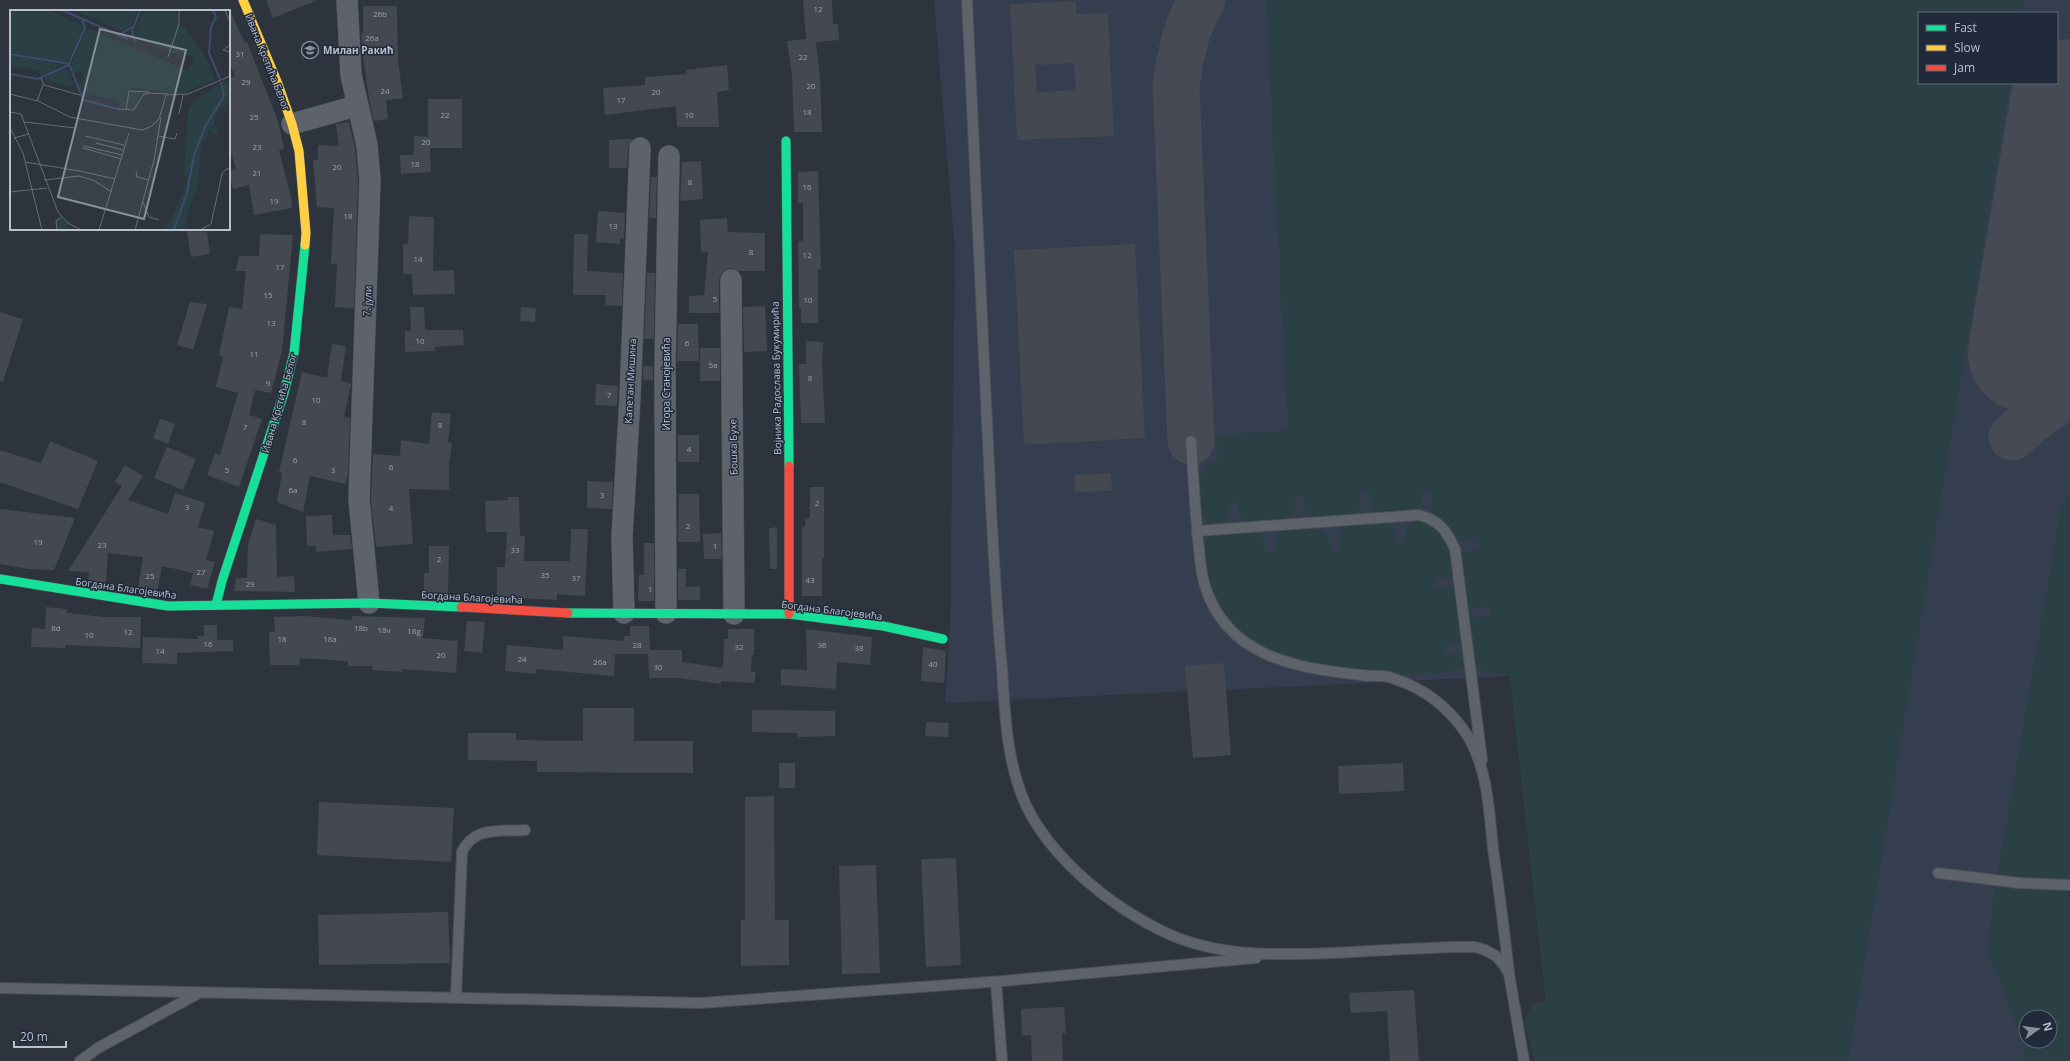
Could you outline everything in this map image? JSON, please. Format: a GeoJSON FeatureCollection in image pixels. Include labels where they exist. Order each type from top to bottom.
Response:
{"type":"FeatureCollection","features":[{"type":"Feature","properties":{"kind":"street","name":"Ивана Крстића Белог"},"geometry":{"type":"LineString","coordinates":[[216,605],[222,581],[284,393],[294,353],[306,233],[304,187],[299,151],[292,124],[278,84],[243,0]]}},
{"type":"Feature","properties":{"kind":"street","name":"7. јули"},"geometry":{"type":"LineString","coordinates":[[347,0],[349,57],[356,106],[367,145],[370,180],[359,499],[369,603]]}},
{"type":"Feature","properties":{"kind":"street","name":"Ивана Крстића Белог"},"geometry":{"type":"LineString","coordinates":[[292,124],[356,106]]}},
{"type":"Feature","properties":{"kind":"street","name":"Војника Радослава Букумирића"},"geometry":{"type":"LineString","coordinates":[[786,141],[784,225],[790,505],[789,614]]}},
{"type":"Feature","properties":{"kind":"street","name":"Капетан Мишина"},"geometry":{"type":"LineString","coordinates":[[624,613],[622,537],[640,148]]}},
{"type":"Feature","properties":{"kind":"street","name":"Игора Станојевића"},"geometry":{"type":"LineString","coordinates":[[666,613],[665,368],[669,156]]}},
{"type":"Feature","properties":{"kind":"street","name":"Бошка Бухе"},"geometry":{"type":"LineString","coordinates":[[731,280],[734,614]]}},
{"type":"Feature","properties":{"kind":"street","name":"Богдана Благојевића"},"geometry":{"type":"LineString","coordinates":[[0,579],[168,606],[195,607],[216,605],[369,603],[577,613],[789,614],[883,626],[943,639]]}},
{"type":"Feature","properties":{"kind":"lane"},"geometry":{"type":"LineString","coordinates":[[967,0],[995,589],[1008,742],[1017,778],[1030,813],[1056,850],[1087,880],[1124,909],[1162,931],[1196,945],[1232,951],[1284,956]]}},
{"type":"Feature","properties":{"kind":"lane"},"geometry":{"type":"LineString","coordinates":[[1191,441],[1201,576],[1205,588],[1220,616],[1230,630],[1244,643],[1262,654],[1283,661],[1362,676],[1390,677],[1420,689],[1442,706],[1468,738],[1484,771]]}},
{"type":"Feature","properties":{"kind":"lane"},"geometry":{"type":"LineString","coordinates":[[1197,531],[1419,515],[1433,519],[1442,526],[1456,549],[1509,974],[1524,1061]]}},
{"type":"Feature","properties":{"kind":"lane"},"geometry":{"type":"LineString","coordinates":[[456,997],[462,852],[466,843],[473,836],[478,834],[525,830]]}},
{"type":"Feature","properties":{"kind":"lane"},"geometry":{"type":"LineString","coordinates":[[1938,873],[2019,883],[2070,885]]}},
{"type":"Feature","properties":{"kind":"lane"},"geometry":{"type":"LineString","coordinates":[[0,988],[701,1002],[996,982],[1284,956],[1475,947],[1486,950],[1496,956],[1504,965],[1509,974]]}},
{"type":"Feature","properties":{"kind":"lane"},"geometry":{"type":"LineString","coordinates":[[996,982],[1002,1061]]}},
{"type":"Feature","properties":{"kind":"lane"},"geometry":{"type":"LineString","coordinates":[[80,1061],[98,1048],[200,992]]}},
{"type":"Feature","properties":{"kind":"shaded area"},"geometry":{"type":"Polygon","coordinates":[[[934,0],[2070,0],[2070,1061],[1535,1061],[1524,1022],[1532,1004],[1546,1001],[1510,676],[945,703],[950,629],[955,250],[934,0]]]}},
{"type":"Feature","properties":{"kind":"green space"},"geometry":{"type":"Polygon","coordinates":[[[1266,0],[2024,0],[2022,12],[1918,12],[1918,84],[2010,84],[1848,1061],[1535,1061],[1524,1022],[1532,1004],[1546,1001],[1510,676],[1475,669],[1468,619],[1491,615],[1489,606],[1467,608],[1461,553],[1481,549],[1479,540],[1458,542],[1450,527],[1433,509],[1431,490],[1421,491],[1422,503],[1415,511],[1379,513],[1372,507],[1369,490],[1359,492],[1361,507],[1352,515],[1313,518],[1306,511],[1304,496],[1293,499],[1295,512],[1288,519],[1248,522],[1238,514],[1238,502],[1229,503],[1229,514],[1221,524],[1210,525],[1202,511],[1198,495],[1200,478],[1203,470],[1208,463],[1218,462],[1217,436],[1288,430],[1266,0]]]}},
{"type":"Feature","properties":{"kind":"green space"},"geometry":{"type":"Polygon","coordinates":[[[2070,491],[2070,1061],[2024,1061],[2025,1049],[2058,1049],[2058,1009],[2018,1009],[2018,1029],[1988,952],[1993,900],[2061,508],[2070,491]]]}},
{"type":"Feature","properties":{"kind":"green space"},"geometry":{"type":"Polygon","coordinates":[[[1414,521],[1426,523],[1441,533],[1449,548],[1454,578],[1434,578],[1435,588],[1455,589],[1461,643],[1443,645],[1446,654],[1463,654],[1465,668],[1433,673],[1407,674],[1334,667],[1289,658],[1248,640],[1232,626],[1219,608],[1210,586],[1205,544],[1212,533],[1255,531],[1263,539],[1266,554],[1276,552],[1275,538],[1282,530],[1320,527],[1328,535],[1331,553],[1342,552],[1339,534],[1347,525],[1388,524],[1394,530],[1396,543],[1406,542],[1406,530],[1414,521]]]}},
{"type":"Feature","properties":{"kind":"building"},"geometry":{"type":"Polygon","coordinates":[[[266,0],[315,0],[315,1],[273,18],[266,0]]]}},
{"type":"Feature","properties":{"kind":"building"},"geometry":{"type":"Polygon","coordinates":[[[803,0],[832,0],[833,24],[838,24],[839,40],[816,42],[820,77],[822,132],[794,132],[792,76],[787,41],[806,39],[803,0]]]}},
{"type":"Feature","properties":{"kind":"building"},"geometry":{"type":"Polygon","coordinates":[[[1076,1],[1076,14],[1108,13],[1114,136],[1017,140],[1010,4],[1076,1]],[[1074,63],[1035,65],[1037,92],[1076,90],[1074,63]]]}},
{"type":"Feature","properties":{"kind":"building"},"geometry":{"type":"Polygon","coordinates":[[[363,6],[397,6],[398,60],[403,98],[386,100],[388,119],[374,121],[370,105],[362,49],[361,33],[363,33],[363,6]]]}},
{"type":"Feature","properties":{"kind":"building"},"geometry":{"type":"Polygon","coordinates":[[[230,10],[245,43],[247,42],[278,121],[284,149],[279,150],[291,197],[292,208],[254,215],[249,185],[233,189],[230,171],[236,169],[230,149],[230,78],[235,76],[230,64],[230,10]]]}},
{"type":"Feature","properties":{"kind":"building"},"geometry":{"type":"Polygon","coordinates":[[[727,65],[729,90],[717,92],[719,127],[677,127],[676,106],[605,115],[603,88],[645,85],[645,77],[687,74],[686,70],[727,65]]]}},
{"type":"Feature","properties":{"kind":"building"},"geometry":{"type":"Polygon","coordinates":[[[428,99],[462,99],[462,148],[430,148],[431,172],[401,174],[400,155],[414,155],[414,136],[428,137],[428,99]]]}},
{"type":"Feature","properties":{"kind":"building"},"geometry":{"type":"Polygon","coordinates":[[[349,122],[355,147],[358,180],[354,308],[335,307],[337,263],[331,264],[334,208],[317,207],[313,160],[318,160],[318,145],[339,146],[336,124],[349,122]]]}},
{"type":"Feature","properties":{"kind":"building"},"geometry":{"type":"Polygon","coordinates":[[[632,139],[628,148],[627,168],[609,168],[609,140],[632,139]]]}},
{"type":"Feature","properties":{"kind":"building"},"geometry":{"type":"Polygon","coordinates":[[[701,161],[703,199],[680,201],[682,162],[701,161]]]}},
{"type":"Feature","properties":{"kind":"building"},"geometry":{"type":"Polygon","coordinates":[[[818,171],[821,269],[818,269],[818,323],[801,323],[801,309],[799,309],[798,241],[803,241],[803,203],[798,203],[798,172],[818,171]]]}},
{"type":"Feature","properties":{"kind":"building"},"geometry":{"type":"Polygon","coordinates":[[[651,177],[657,177],[656,218],[649,218],[651,177]]]}},
{"type":"Feature","properties":{"kind":"building"},"geometry":{"type":"Polygon","coordinates":[[[598,211],[625,213],[624,239],[620,238],[620,244],[596,242],[598,211]]]}},
{"type":"Feature","properties":{"kind":"building"},"geometry":{"type":"Polygon","coordinates":[[[409,216],[434,217],[433,271],[454,270],[455,294],[413,295],[412,274],[403,274],[403,244],[408,244],[409,216]]]}},
{"type":"Feature","properties":{"kind":"building"},"geometry":{"type":"Polygon","coordinates":[[[727,218],[728,232],[765,233],[765,271],[738,271],[731,268],[725,270],[721,274],[719,280],[719,313],[689,313],[689,296],[704,295],[708,252],[701,252],[700,220],[727,218]]]}},
{"type":"Feature","properties":{"kind":"building"},"geometry":{"type":"Polygon","coordinates":[[[187,231],[207,232],[210,254],[191,257],[187,231]]]}},
{"type":"Feature","properties":{"kind":"building"},"geometry":{"type":"Polygon","coordinates":[[[260,234],[293,235],[282,351],[271,393],[255,390],[249,415],[262,419],[239,487],[207,475],[215,453],[220,455],[238,393],[216,387],[223,356],[219,355],[229,307],[242,309],[246,271],[236,271],[239,256],[259,256],[260,234]]]}},
{"type":"Feature","properties":{"kind":"building"},"geometry":{"type":"Polygon","coordinates":[[[574,234],[588,234],[587,271],[623,273],[622,306],[605,305],[606,295],[573,295],[574,234]]]}},
{"type":"Feature","properties":{"kind":"building"},"geometry":{"type":"Polygon","coordinates":[[[1135,244],[1145,438],[1024,445],[1014,250],[1135,244]]]}},
{"type":"Feature","properties":{"kind":"building"},"geometry":{"type":"Polygon","coordinates":[[[647,273],[655,273],[654,339],[644,339],[647,273]]]}},
{"type":"Feature","properties":{"kind":"building"},"geometry":{"type":"Polygon","coordinates":[[[190,302],[207,304],[193,350],[177,345],[190,302]]]}},
{"type":"Feature","properties":{"kind":"building"},"geometry":{"type":"Polygon","coordinates":[[[765,306],[767,351],[744,352],[743,307],[765,306]]]}},
{"type":"Feature","properties":{"kind":"building"},"geometry":{"type":"Polygon","coordinates":[[[410,307],[424,307],[425,330],[463,330],[464,345],[435,347],[435,351],[405,352],[405,331],[411,331],[410,307]]]}},
{"type":"Feature","properties":{"kind":"building"},"geometry":{"type":"Polygon","coordinates":[[[521,307],[536,308],[535,322],[520,321],[521,307]]]}},
{"type":"Feature","properties":{"kind":"building"},"geometry":{"type":"Polygon","coordinates":[[[0,312],[23,319],[3,382],[0,381],[0,312]]]}},
{"type":"Feature","properties":{"kind":"building"},"geometry":{"type":"Polygon","coordinates":[[[678,324],[698,324],[699,361],[677,361],[678,324]]]}},
{"type":"Feature","properties":{"kind":"building"},"geometry":{"type":"Polygon","coordinates":[[[806,341],[823,342],[822,364],[825,423],[801,423],[799,364],[806,364],[806,341]]]}},
{"type":"Feature","properties":{"kind":"building"},"geometry":{"type":"Polygon","coordinates":[[[332,344],[346,346],[341,381],[351,384],[344,417],[350,418],[348,474],[345,484],[310,476],[303,512],[277,502],[282,473],[279,472],[302,372],[327,378],[332,344]]]}},
{"type":"Feature","properties":{"kind":"building"},"geometry":{"type":"Polygon","coordinates":[[[700,348],[720,348],[720,381],[700,381],[700,348]]]}},
{"type":"Feature","properties":{"kind":"building"},"geometry":{"type":"Polygon","coordinates":[[[643,366],[653,366],[653,380],[643,380],[643,366]]]}},
{"type":"Feature","properties":{"kind":"building"},"geometry":{"type":"Polygon","coordinates":[[[596,384],[618,386],[617,406],[595,405],[596,384]]]}},
{"type":"Feature","properties":{"kind":"building"},"geometry":{"type":"Polygon","coordinates":[[[432,412],[451,414],[448,442],[452,443],[449,464],[449,490],[409,489],[413,544],[376,547],[371,499],[373,454],[400,456],[401,440],[429,444],[432,412]]]}},
{"type":"Feature","properties":{"kind":"building"},"geometry":{"type":"Polygon","coordinates":[[[160,419],[175,424],[168,444],[153,438],[160,419]]]}},
{"type":"Feature","properties":{"kind":"building"},"geometry":{"type":"Polygon","coordinates":[[[678,435],[699,435],[699,462],[678,462],[678,435]]]}},
{"type":"Feature","properties":{"kind":"building"},"geometry":{"type":"Polygon","coordinates":[[[50,441],[98,461],[78,509],[0,482],[0,450],[41,463],[50,441]]]}},
{"type":"Feature","properties":{"kind":"building"},"geometry":{"type":"Polygon","coordinates":[[[167,447],[196,459],[183,490],[154,478],[167,447]]]}},
{"type":"Feature","properties":{"kind":"building"},"geometry":{"type":"Polygon","coordinates":[[[125,465],[143,476],[128,500],[168,514],[175,493],[205,503],[198,527],[214,531],[206,560],[215,562],[207,589],[190,585],[193,573],[162,566],[157,592],[138,588],[143,557],[108,553],[106,583],[88,580],[89,572],[68,571],[122,486],[115,482],[125,465]]]}},
{"type":"Feature","properties":{"kind":"building"},"geometry":{"type":"Polygon","coordinates":[[[1111,473],[1112,491],[1075,492],[1075,475],[1111,473]]]}},
{"type":"Feature","properties":{"kind":"building"},"geometry":{"type":"Polygon","coordinates":[[[587,481],[613,482],[612,509],[587,508],[587,481]]]}},
{"type":"Feature","properties":{"kind":"building"},"geometry":{"type":"Polygon","coordinates":[[[810,487],[824,487],[824,558],[822,558],[822,596],[802,596],[802,527],[805,527],[805,519],[810,518],[810,487]]]}},
{"type":"Feature","properties":{"kind":"building"},"geometry":{"type":"Polygon","coordinates":[[[679,494],[699,494],[700,542],[678,542],[679,494]]]}},
{"type":"Feature","properties":{"kind":"building"},"geometry":{"type":"Polygon","coordinates":[[[508,497],[519,497],[520,536],[525,536],[524,561],[570,561],[571,529],[588,529],[585,596],[557,594],[557,600],[497,597],[497,567],[505,567],[507,532],[486,532],[485,501],[508,500],[508,497]]]}},
{"type":"Feature","properties":{"kind":"building"},"geometry":{"type":"Polygon","coordinates":[[[0,509],[75,518],[54,570],[28,569],[0,564],[0,509]]]}},
{"type":"Feature","properties":{"kind":"building"},"geometry":{"type":"Polygon","coordinates":[[[332,515],[333,535],[350,535],[352,549],[316,552],[316,546],[307,546],[306,516],[332,515]]]}},
{"type":"Feature","properties":{"kind":"building"},"geometry":{"type":"Polygon","coordinates":[[[256,519],[276,525],[277,577],[294,576],[295,592],[234,591],[236,578],[247,578],[248,544],[256,519]]]}},
{"type":"Feature","properties":{"kind":"building"},"geometry":{"type":"Polygon","coordinates":[[[777,527],[777,569],[770,569],[769,528],[777,527]]]}},
{"type":"Feature","properties":{"kind":"building"},"geometry":{"type":"Polygon","coordinates":[[[721,533],[722,559],[704,559],[703,534],[721,533]]]}},
{"type":"Feature","properties":{"kind":"building"},"geometry":{"type":"Polygon","coordinates":[[[644,543],[654,543],[654,601],[638,601],[639,575],[644,575],[644,543]]]}},
{"type":"Feature","properties":{"kind":"building"},"geometry":{"type":"Polygon","coordinates":[[[429,546],[449,546],[448,594],[424,593],[424,573],[429,573],[429,546]]]}},
{"type":"Feature","properties":{"kind":"building"},"geometry":{"type":"Polygon","coordinates":[[[678,569],[686,569],[686,587],[700,586],[700,600],[678,600],[678,569]]]}},
{"type":"Feature","properties":{"kind":"building"},"geometry":{"type":"Polygon","coordinates":[[[46,607],[67,609],[67,613],[105,617],[141,617],[140,648],[65,645],[65,648],[31,647],[32,628],[45,629],[46,607]]]}},
{"type":"Feature","properties":{"kind":"building"},"geometry":{"type":"Polygon","coordinates":[[[304,616],[352,620],[352,616],[425,618],[423,638],[458,641],[456,673],[402,669],[402,672],[372,670],[373,666],[348,666],[348,661],[300,658],[299,665],[270,665],[269,632],[275,631],[274,617],[304,616]]]}},
{"type":"Feature","properties":{"kind":"building"},"geometry":{"type":"Polygon","coordinates":[[[467,621],[485,622],[482,653],[464,651],[467,621]]]}},
{"type":"Feature","properties":{"kind":"building"},"geometry":{"type":"Polygon","coordinates":[[[204,625],[217,625],[217,640],[233,640],[233,651],[177,653],[177,664],[142,663],[143,637],[198,639],[198,636],[204,636],[204,625]]]}},
{"type":"Feature","properties":{"kind":"building"},"geometry":{"type":"Polygon","coordinates":[[[630,626],[649,626],[650,650],[682,650],[682,662],[723,668],[724,639],[728,639],[728,629],[754,629],[754,655],[752,655],[751,672],[756,672],[754,683],[721,681],[721,684],[679,678],[649,678],[648,654],[615,654],[614,676],[536,669],[536,674],[505,671],[507,645],[563,650],[563,636],[624,641],[624,636],[630,636],[630,626]]]}},
{"type":"Feature","properties":{"kind":"building"},"geometry":{"type":"Polygon","coordinates":[[[806,629],[872,637],[870,665],[837,662],[836,689],[781,685],[781,669],[807,670],[806,629]]]}},
{"type":"Feature","properties":{"kind":"building"},"geometry":{"type":"Polygon","coordinates":[[[923,647],[946,651],[944,683],[921,681],[923,647]]]}},
{"type":"Feature","properties":{"kind":"building"},"geometry":{"type":"Polygon","coordinates":[[[1224,663],[1231,755],[1193,758],[1185,666],[1224,663]]]}},
{"type":"Feature","properties":{"kind":"building"},"geometry":{"type":"Polygon","coordinates":[[[583,708],[634,708],[634,741],[693,741],[693,773],[537,772],[537,761],[468,760],[468,733],[516,733],[516,740],[583,741],[583,708]]]}},
{"type":"Feature","properties":{"kind":"building"},"geometry":{"type":"Polygon","coordinates":[[[752,710],[835,711],[835,736],[798,737],[798,733],[752,732],[752,710]]]}},
{"type":"Feature","properties":{"kind":"building"},"geometry":{"type":"Polygon","coordinates":[[[926,722],[949,723],[948,737],[925,736],[926,722]]]}},
{"type":"Feature","properties":{"kind":"building"},"geometry":{"type":"Polygon","coordinates":[[[779,763],[795,763],[795,788],[779,788],[779,763]]]}},
{"type":"Feature","properties":{"kind":"building"},"geometry":{"type":"Polygon","coordinates":[[[1403,763],[1404,791],[1339,794],[1338,766],[1403,763]]]}},
{"type":"Feature","properties":{"kind":"building"},"geometry":{"type":"Polygon","coordinates":[[[774,796],[775,920],[789,920],[789,965],[741,966],[741,920],[745,920],[745,797],[774,796]]]}},
{"type":"Feature","properties":{"kind":"building"},"geometry":{"type":"Polygon","coordinates":[[[319,802],[454,808],[451,862],[317,855],[319,802]]]}},
{"type":"Feature","properties":{"kind":"building"},"geometry":{"type":"Polygon","coordinates":[[[956,858],[961,965],[926,967],[921,859],[956,858]]]}},
{"type":"Feature","properties":{"kind":"building"},"geometry":{"type":"Polygon","coordinates":[[[876,865],[880,973],[842,974],[839,866],[876,865]]]}},
{"type":"Feature","properties":{"kind":"building"},"geometry":{"type":"Polygon","coordinates":[[[448,912],[450,963],[319,965],[318,915],[448,912]]]}},
{"type":"Feature","properties":{"kind":"building"},"geometry":{"type":"Polygon","coordinates":[[[1414,990],[1419,1061],[1390,1061],[1387,1011],[1351,1013],[1349,993],[1414,990]]]}},
{"type":"Feature","properties":{"kind":"building"},"geometry":{"type":"Polygon","coordinates":[[[1064,1007],[1066,1033],[1062,1033],[1063,1061],[1032,1061],[1031,1035],[1022,1035],[1021,1009],[1064,1007]]]}},
{"type":"Feature","properties":{"kind":"taxiway"},"geometry":{"type":"LineString","coordinates":[[1191,441],[1176,86],[1184,42],[1196,10],[1202,0]]}},
{"type":"Feature","properties":{"kind":"taxiway"},"geometry":{"type":"LineString","coordinates":[[2046,240],[2070,281]]}},
{"type":"Feature","properties":{"kind":"taxiway"},"geometry":{"type":"LineString","coordinates":[[2012,437],[2039,414],[2070,394]]}},
{"type":"Feature","properties":{"kind":"runway"},"geometry":{"type":"LineString","coordinates":[[2027,353],[2070,98]]}},
{"type":"Feature","properties":{"kind":"traffic: fast"},"geometry":{"type":"LineString","coordinates":[[786,141],[789,466]]}},
{"type":"Feature","properties":{"kind":"traffic: fast"},"geometry":{"type":"LineString","coordinates":[[216,605],[222,581],[284,393],[294,353],[305,245]]}},
{"type":"Feature","properties":{"kind":"traffic: fast"},"geometry":{"type":"LineString","coordinates":[[0,579],[168,606],[369,603],[461,607]]}},
{"type":"Feature","properties":{"kind":"traffic: fast"},"geometry":{"type":"LineString","coordinates":[[568,613],[789,614],[883,626],[943,639]]}},
{"type":"Feature","properties":{"kind":"traffic: slow"},"geometry":{"type":"LineString","coordinates":[[243,0],[278,84],[292,124],[299,151],[306,233],[305,245]]}},
{"type":"Feature","properties":{"kind":"traffic: jam"},"geometry":{"type":"LineString","coordinates":[[789,466],[789,614]]}},
{"type":"Feature","properties":{"kind":"traffic: jam"},"geometry":{"type":"LineString","coordinates":[[461,607],[568,613]]}},
{"type":"Feature","properties":{"kind":"place","name":"Милан Ракић"},"geometry":{"type":"Point","coordinates":[310,50]}}]}
